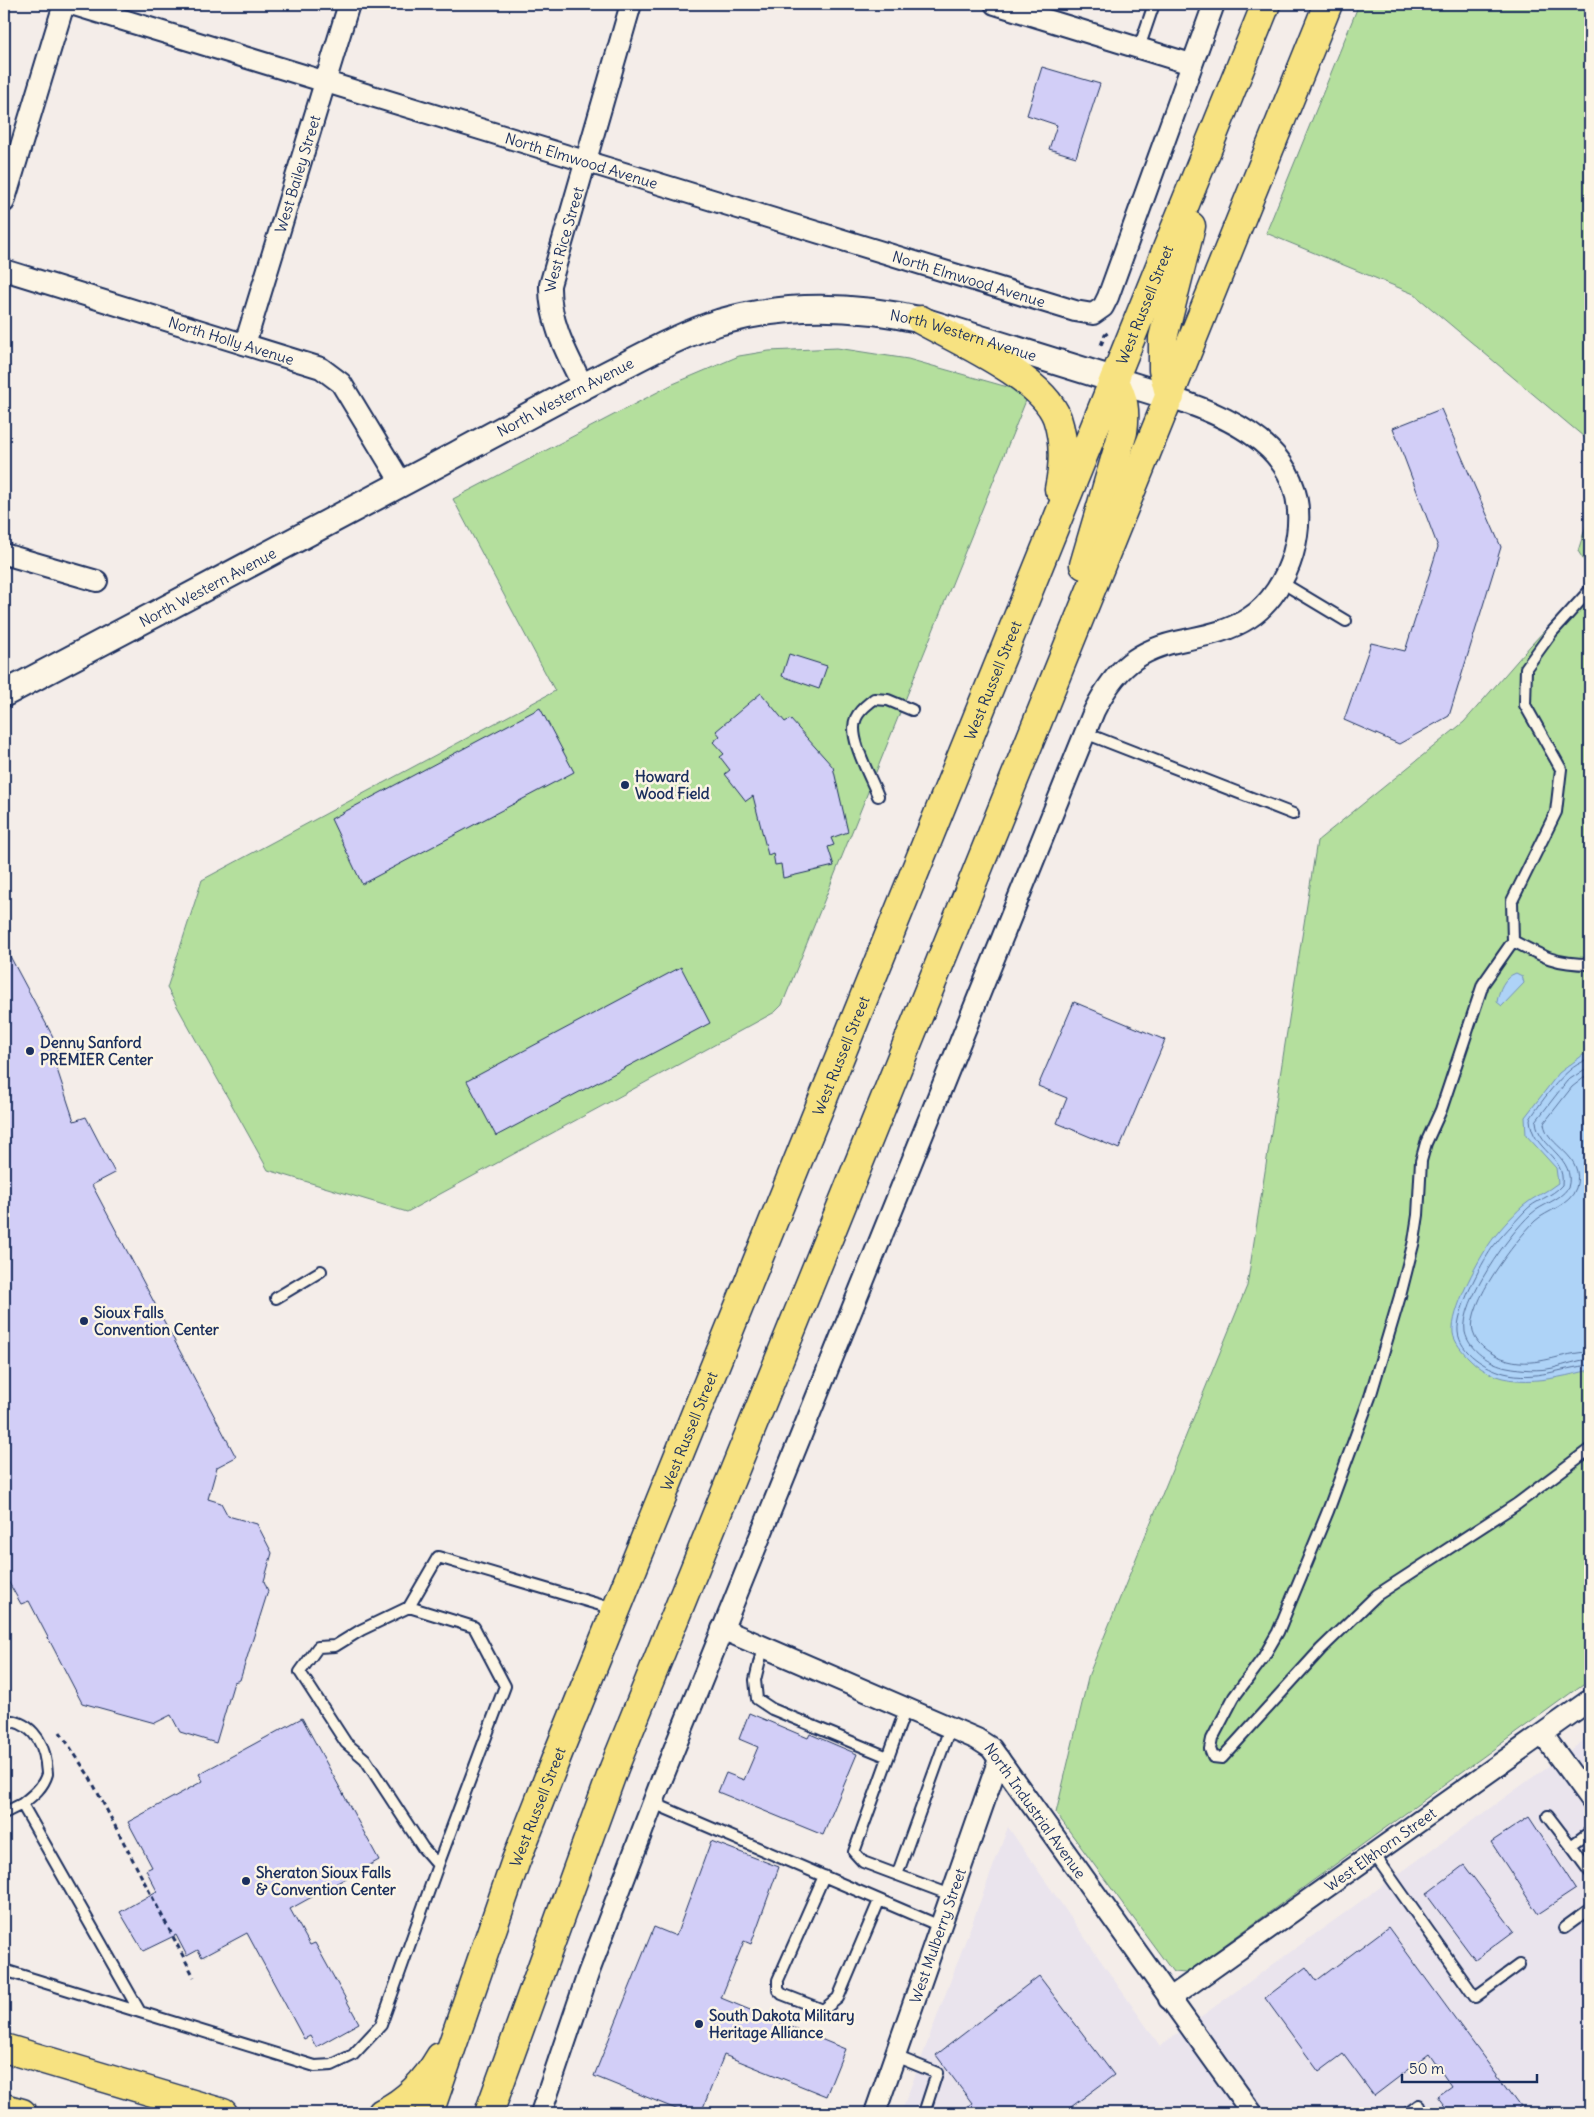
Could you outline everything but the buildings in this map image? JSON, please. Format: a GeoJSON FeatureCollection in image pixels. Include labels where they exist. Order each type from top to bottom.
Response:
{"type":"FeatureCollection","features":[{"type":"Feature","properties":{"kind":"main road","name":"West Russell Street"},"geometry":{"type":"LineString","coordinates":[[429,2113],[515,1863],[1266,4]]}},
{"type":"Feature","properties":{"kind":"main road"},"geometry":{"type":"LineString","coordinates":[[489,2113],[614,1768],[1328,4]]}},
{"type":"Feature","properties":{"kind":"main road"},"geometry":{"type":"LineString","coordinates":[[1170,396],[1163,370],[1163,338],[1214,133]]}},
{"type":"Feature","properties":{"kind":"main road"},"geometry":{"type":"LineString","coordinates":[[921,320],[1012,371],[1036,390],[1056,416],[1063,444],[1063,472],[1029,589]]}},
{"type":"Feature","properties":{"kind":"main road"},"geometry":{"type":"LineString","coordinates":[[1054,682],[1073,606],[1123,432],[1126,413],[1124,400],[1114,380]]}},
{"type":"Feature","properties":{"kind":"main road"},"geometry":{"type":"LineString","coordinates":[[382,2113],[406,2098],[432,2070],[461,2019]]}},
{"type":"Feature","properties":{"kind":"main road"},"geometry":{"type":"LineString","coordinates":[[4,2048],[223,2113]]}},
{"type":"Feature","properties":{"kind":"main road"},"geometry":{"type":"LineString","coordinates":[[4,2062],[33,2066],[46,2062]]}},
{"type":"Feature","properties":{"kind":"main road"},"geometry":{"type":"LineString","coordinates":[[4,2108],[22,2113]]}},
{"type":"Feature","properties":{"kind":"street"},"geometry":{"type":"LineString","coordinates":[[4,202],[64,4]]}},
{"type":"Feature","properties":{"kind":"street","name":"North Elmwood Avenue"},"geometry":{"type":"LineString","coordinates":[[71,4],[1075,311],[1093,314],[1103,307],[1108,297],[1191,64]]}},
{"type":"Feature","properties":{"kind":"street","name":"West Bailey Street"},"geometry":{"type":"LineString","coordinates":[[245,344],[349,4]]}},
{"type":"Feature","properties":{"kind":"street","name":"West Rice Street"},"geometry":{"type":"LineString","coordinates":[[583,386],[563,347],[552,312],[550,294],[552,271],[631,4]]}},
{"type":"Feature","properties":{"kind":"street"},"geometry":{"type":"LineString","coordinates":[[995,4],[1191,64],[1214,4]]}},
{"type":"Feature","properties":{"kind":"street","name":"North Holly Avenue"},"geometry":{"type":"LineString","coordinates":[[4,270],[321,368],[341,383],[402,484]]}},
{"type":"Feature","properties":{"kind":"street","name":"North Western Avenue"},"geometry":{"type":"LineString","coordinates":[[4,694],[402,484],[583,386],[690,333],[753,314],[792,309],[850,308],[884,312],[921,320],[1170,396]]}},
{"type":"Feature","properties":{"kind":"street"},"geometry":{"type":"LineString","coordinates":[[542,2113],[588,1974],[722,1629],[1085,733],[1106,686],[1123,667],[1140,654],[1161,645],[1210,635],[1233,628],[1250,618],[1262,607],[1281,582],[1291,560],[1297,538],[1299,510],[1292,481],[1281,460],[1263,441],[1242,426],[1198,406],[1170,396]]}},
{"type":"Feature","properties":{"kind":"street"},"geometry":{"type":"LineString","coordinates":[[4,554],[97,581]]}},
{"type":"Feature","properties":{"kind":"street","name":"North Industrial Avenue"},"geometry":{"type":"LineString","coordinates":[[722,1629],[906,1708],[991,1748],[1252,2113]]}},
{"type":"Feature","properties":{"kind":"street","name":"West Elkhorn Street"},"geometry":{"type":"LineString","coordinates":[[1169,1999],[1590,1700]]}},
{"type":"Feature","properties":{"kind":"street"},"geometry":{"type":"LineString","coordinates":[[1543,1735],[1590,1799]]}},
{"type":"Feature","properties":{"kind":"street","name":"West Mulberry Street"},"geometry":{"type":"LineString","coordinates":[[875,2113],[999,1759]]}},
{"type":"Feature","properties":{"kind":"lane"},"geometry":{"type":"LineString","coordinates":[[1138,48],[1154,4]]}},
{"type":"Feature","properties":{"kind":"lane"},"geometry":{"type":"LineString","coordinates":[[1281,582],[1346,621]]}},
{"type":"Feature","properties":{"kind":"lane"},"geometry":{"type":"LineString","coordinates":[[1590,590],[1552,632],[1526,668],[1525,705],[1561,769],[1556,812],[1512,901],[1513,941],[1483,984],[1444,1102],[1426,1142],[1421,1161],[1418,1215],[1414,1241],[1370,1397],[1328,1511],[1278,1632],[1263,1658],[1234,1697],[1212,1739],[1210,1749],[1213,1757],[1222,1758],[1321,1649],[1377,1595],[1516,1504],[1590,1449]]}},
{"type":"Feature","properties":{"kind":"lane"},"geometry":{"type":"LineString","coordinates":[[878,796],[854,738],[855,720],[862,708],[874,699],[888,700],[912,710]]}},
{"type":"Feature","properties":{"kind":"lane"},"geometry":{"type":"LineString","coordinates":[[1085,733],[1293,814]]}},
{"type":"Feature","properties":{"kind":"lane"},"geometry":{"type":"LineString","coordinates":[[1513,941],[1545,958],[1564,963],[1590,964]]}},
{"type":"Feature","properties":{"kind":"lane"},"geometry":{"type":"LineString","coordinates":[[276,1298],[321,1271]]}},
{"type":"Feature","properties":{"kind":"lane"},"geometry":{"type":"LineString","coordinates":[[438,1864],[423,1848],[365,1760],[346,1743],[300,1672],[318,1647],[335,1646],[361,1630],[409,1607],[438,1558],[616,1610]]}},
{"type":"Feature","properties":{"kind":"lane"},"geometry":{"type":"LineString","coordinates":[[4,1970],[315,2066],[332,2065],[353,2055],[381,2025],[438,1864],[505,1686],[474,1627],[409,1607]]}},
{"type":"Feature","properties":{"kind":"lane"},"geometry":{"type":"LineString","coordinates":[[763,1647],[755,1680],[757,1698],[772,1709],[888,1757]]}},
{"type":"Feature","properties":{"kind":"lane"},"geometry":{"type":"LineString","coordinates":[[906,1708],[854,1852],[863,1862],[951,1895]]}},
{"type":"Feature","properties":{"kind":"lane"},"geometry":{"type":"LineString","coordinates":[[4,1720],[14,1721],[34,1732],[44,1750],[47,1774],[39,1790],[22,1804],[4,1813]]}},
{"type":"Feature","properties":{"kind":"lane"},"geometry":{"type":"LineString","coordinates":[[898,1875],[950,1728]]}},
{"type":"Feature","properties":{"kind":"lane"},"geometry":{"type":"LineString","coordinates":[[654,1803],[940,1926]]}},
{"type":"Feature","properties":{"kind":"lane"},"geometry":{"type":"LineString","coordinates":[[22,1804],[140,2012]]}},
{"type":"Feature","properties":{"kind":"lane"},"geometry":{"type":"LineString","coordinates":[[1548,1816],[1590,1872]]}},
{"type":"Feature","properties":{"kind":"lane"},"geometry":{"type":"LineString","coordinates":[[1571,1846],[1590,1832]]}},
{"type":"Feature","properties":{"kind":"lane"},"geometry":{"type":"LineString","coordinates":[[1374,1854],[1475,1997],[1520,1965]]}},
{"type":"Feature","properties":{"kind":"lane"},"geometry":{"type":"LineString","coordinates":[[824,1876],[778,1980],[778,1990],[782,1994],[824,2010],[832,2006],[838,1998],[879,1901]]}},
{"type":"Feature","properties":{"kind":"lane"},"geometry":{"type":"LineString","coordinates":[[1564,1928],[1590,1909]]}},
{"type":"Feature","properties":{"kind":"lane"},"geometry":{"type":"LineString","coordinates":[[895,2056],[937,2073],[924,2113]]}},
{"type":"Feature","properties":{"kind":"lane"},"geometry":{"type":"LineString","coordinates":[[1408,2113],[1418,2105]]}},
{"type":"Feature","properties":{"kind":"path"},"geometry":{"type":"LineString","coordinates":[[4,1589],[10,1586]]}},
{"type":"Feature","properties":{"kind":"path"},"geometry":{"type":"LineString","coordinates":[[60,1732],[89,1776],[194,1977]]}},
{"type":"Feature","properties":{"kind":"shaded area"},"geometry":{"type":"Polygon","coordinates":[[[1590,1736],[1590,2113],[901,2113],[1008,1827],[1160,2046],[1590,1736]]]}},
{"type":"Feature","properties":{"kind":"green space"},"geometry":{"type":"Polygon","coordinates":[[[1359,4],[1590,4],[1590,442],[1414,294],[1266,233],[1359,4]]]}},
{"type":"Feature","properties":{"kind":"green space","name":"Howard Wood Field"},"geometry":{"type":"Polygon","coordinates":[[[837,348],[908,359],[1029,393],[782,1005],[775,1012],[407,1212],[268,1170],[167,988],[202,880],[555,691],[453,499],[673,384],[739,356],[769,351],[837,348]]]}},
{"type":"Feature","properties":{"kind":"green space"},"geometry":{"type":"Polygon","coordinates":[[[1590,513],[1590,570],[1578,551],[1590,513]]]}},
{"type":"Feature","properties":{"kind":"green space"},"geometry":{"type":"Polygon","coordinates":[[[1590,582],[1590,1679],[1186,1973],[1173,1972],[1056,1813],[1089,1674],[1247,1286],[1317,841],[1464,722],[1531,645],[1590,582]]]}},
{"type":"Feature","properties":{"kind":"water"},"geometry":{"type":"Polygon","coordinates":[[[1516,973],[1522,976],[1524,983],[1502,1006],[1497,1002],[1501,989],[1505,981],[1516,973]]]}},
{"type":"Feature","properties":{"kind":"water"},"geometry":{"type":"Polygon","coordinates":[[[1583,1055],[1590,1055],[1590,1370],[1543,1380],[1511,1379],[1496,1376],[1482,1369],[1462,1350],[1455,1340],[1453,1324],[1465,1288],[1477,1264],[1492,1241],[1504,1225],[1523,1206],[1558,1183],[1556,1168],[1526,1135],[1525,1117],[1559,1073],[1583,1055]]]}},
{"type":"Feature","properties":{"kind":"place","name":"Howard Wood Field"},"geometry":{"type":"Point","coordinates":[625,785]}},
{"type":"Feature","properties":{"kind":"place","name":"Denny Sanford PREMIER Center"},"geometry":{"type":"Point","coordinates":[30,1051]}},
{"type":"Feature","properties":{"kind":"place","name":"Sioux Falls Convention Center"},"geometry":{"type":"Point","coordinates":[84,1321]}},
{"type":"Feature","properties":{"kind":"place","name":"Sheraton Sioux Falls & Convention Center"},"geometry":{"type":"Point","coordinates":[246,1881]}},
{"type":"Feature","properties":{"kind":"place","name":"South Dakota Military Heritage Alliance"},"geometry":{"type":"Point","coordinates":[699,2024]}}]}
